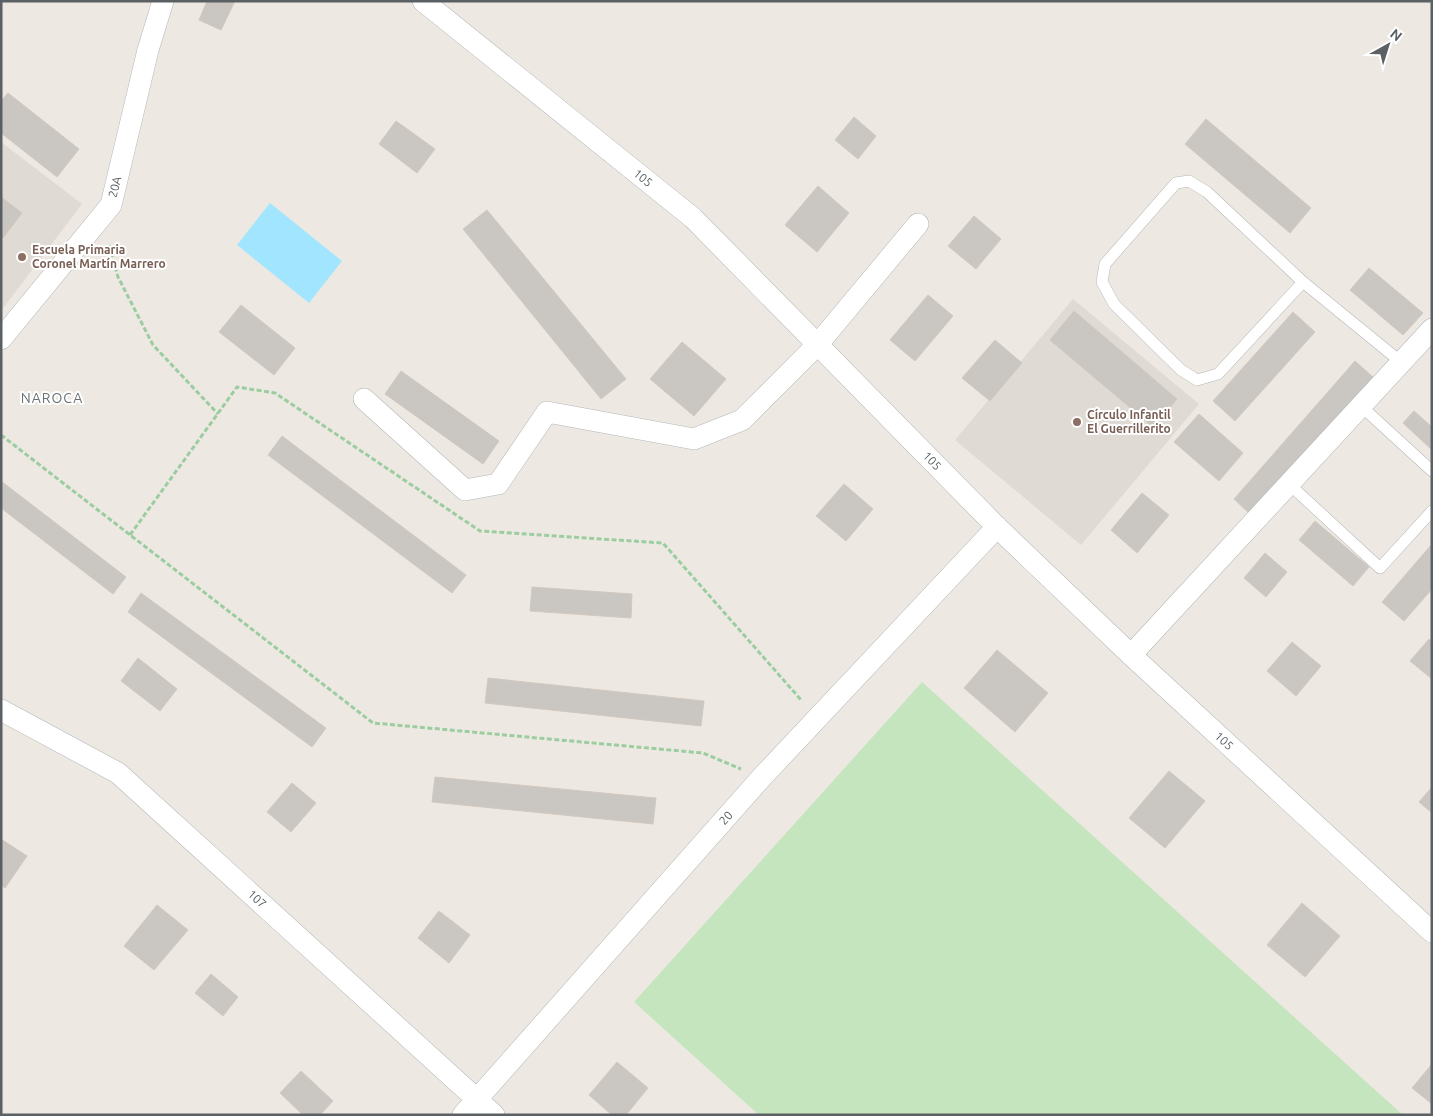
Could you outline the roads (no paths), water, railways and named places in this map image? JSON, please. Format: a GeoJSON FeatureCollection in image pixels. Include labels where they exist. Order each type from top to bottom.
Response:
{"type":"FeatureCollection","features":[{"type":"Feature","properties":{"kind":"street","name":"20A"},"geometry":{"type":"LineString","coordinates":[[1,339],[111,205],[148,50],[162,1]]}},
{"type":"Feature","properties":{"kind":"street","name":"105"},"geometry":{"type":"LineString","coordinates":[[422,1],[693,218],[996,527],[1131,655],[1432,932]]}},
{"type":"Feature","properties":{"kind":"street"},"geometry":{"type":"LineString","coordinates":[[364,399],[465,490],[498,484],[547,412],[694,439],[742,420],[818,344],[918,224]]}},
{"type":"Feature","properties":{"kind":"street"},"geometry":{"type":"LineString","coordinates":[[1131,655],[1432,329]]}},
{"type":"Feature","properties":{"kind":"street","name":"20"},"geometry":{"type":"LineString","coordinates":[[463,1115],[762,778],[996,527]]}},
{"type":"Feature","properties":{"kind":"street","name":"107"},"geometry":{"type":"LineString","coordinates":[[1,710],[118,773],[494,1115]]}},
{"type":"Feature","properties":{"kind":"lane"},"geometry":{"type":"LineString","coordinates":[[1303,282],[1218,374],[1197,380],[1181,370],[1114,304],[1102,282],[1105,264],[1176,183],[1189,181],[1207,192],[1303,282],[1401,362]]}},
{"type":"Feature","properties":{"kind":"lane"},"geometry":{"type":"LineString","coordinates":[[1361,406],[1432,471]]}},
{"type":"Feature","properties":{"kind":"lane"},"geometry":{"type":"LineString","coordinates":[[1289,484],[1380,568],[1432,511]]}},
{"type":"Feature","properties":{"kind":"water"},"geometry":{"type":"Polygon","coordinates":[[[270,203],[342,261],[309,303],[237,245],[270,203]]]}},
{"type":"Feature","properties":{"kind":"place","name":"Escuela Primaria Coronel Martín Marrero"},"geometry":{"type":"Point","coordinates":[22,257]}},
{"type":"Feature","properties":{"kind":"place","name":"Círculo Infantil El Guerrillerito"},"geometry":{"type":"Point","coordinates":[1077,422]}},
{"type":"Feature","properties":{"kind":"district","name":"NAROCA"},"geometry":{"type":"Point","coordinates":[52,398]}}]}
